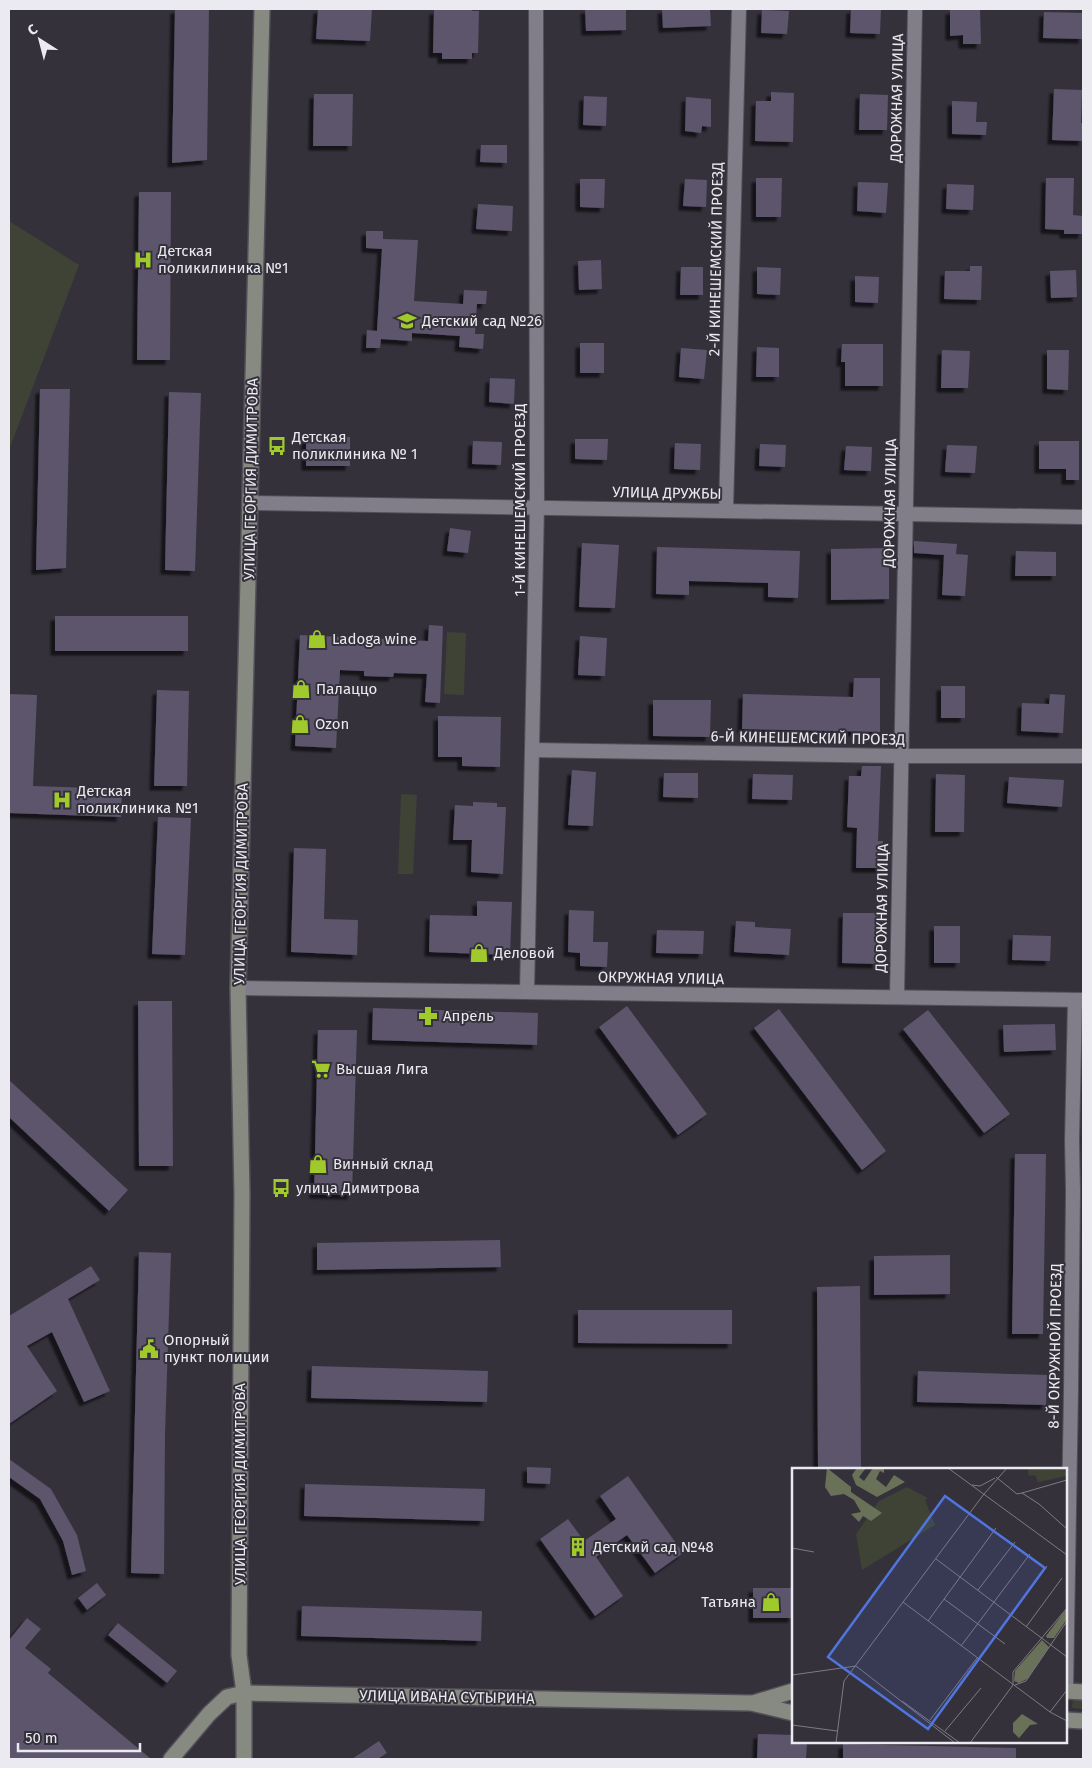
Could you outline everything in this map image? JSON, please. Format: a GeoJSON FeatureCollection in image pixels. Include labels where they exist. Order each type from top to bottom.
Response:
{"type":"FeatureCollection","features":[{"type":"Feature","properties":{"kind":"main road","name":"УЛИЦА ГЕОРГИЯ ДИМИТРОВА"},"geometry":{"type":"LineString","coordinates":[[244,1759],[244,1693],[239,1655],[242,1194],[238,988],[262,9]]}},
{"type":"Feature","properties":{"kind":"main road","name":"УЛИЦА ИВАНА СУТЫРИНА"},"geometry":{"type":"LineString","coordinates":[[751,1703],[792,1691]]}},
{"type":"Feature","properties":{"kind":"main road"},"geometry":{"type":"LineString","coordinates":[[1067,1691],[1083,1692]]}},
{"type":"Feature","properties":{"kind":"main road","name":"УЛИЦА ИВАНА СУТЫРИНА"},"geometry":{"type":"LineString","coordinates":[[171,1759],[209,1714],[227,1697],[244,1693],[751,1703],[792,1713]]}},
{"type":"Feature","properties":{"kind":"main road"},"geometry":{"type":"LineString","coordinates":[[1067,1720],[1083,1721]]}},
{"type":"Feature","properties":{"kind":"street","name":"1-Й КИНЕШЕМСКИЙ ПРОЕЗД"},"geometry":{"type":"LineString","coordinates":[[527,992],[537,506],[536,9]]}},
{"type":"Feature","properties":{"kind":"street","name":"2-Й КИНЕШЕМСКИЙ ПРОЕЗД"},"geometry":{"type":"LineString","coordinates":[[726,510],[738,9]]}},
{"type":"Feature","properties":{"kind":"street","name":"ДОРОЖНАЯ УЛИЦА"},"geometry":{"type":"LineString","coordinates":[[897,997],[915,9]]}},
{"type":"Feature","properties":{"kind":"street","name":"УЛИЦА ДРУЖБЫ"},"geometry":{"type":"LineString","coordinates":[[250,503],[537,506],[906,515],[1083,517]]}},
{"type":"Feature","properties":{"kind":"street","name":"6-Й КИНЕШЕМСКИЙ ПРОЕЗД"},"geometry":{"type":"LineString","coordinates":[[532,750],[900,756],[1083,756]]}},
{"type":"Feature","properties":{"kind":"street","name":"ОКРУЖНАЯ УЛИЦА"},"geometry":{"type":"LineString","coordinates":[[238,988],[1079,1000]]}},
{"type":"Feature","properties":{"kind":"street","name":"8-Й ОКРУЖНОЙ ПРОЕЗД"},"geometry":{"type":"LineString","coordinates":[[1067,1629],[1073,1191],[1072,1141],[1079,1000]]}},
{"type":"Feature","properties":{"kind":"green space"},"geometry":{"type":"Polygon","coordinates":[[[9,221],[79,265],[9,450],[9,221]]]}},
{"type":"Feature","properties":{"kind":"green space"},"geometry":{"type":"Polygon","coordinates":[[[447,632],[466,633],[464,695],[444,694],[447,632]]]}},
{"type":"Feature","properties":{"kind":"green space"},"geometry":{"type":"Polygon","coordinates":[[[401,794],[417,795],[413,874],[398,874],[401,794]]]}},
{"type":"Feature","properties":{"kind":"green space"},"geometry":{"type":"Polygon","coordinates":[[[1073,1699],[1083,1699],[1083,1709],[1072,1708],[1073,1699]]]}},
{"type":"Feature","properties":{"kind":"building"},"geometry":{"type":"Polygon","coordinates":[[[175,9],[209,9],[207,160],[172,163],[175,9]]]}},
{"type":"Feature","properties":{"kind":"building"},"geometry":{"type":"Polygon","coordinates":[[[318,9],[372,9],[370,41],[316,39],[318,9]]]}},
{"type":"Feature","properties":{"kind":"building"},"geometry":{"type":"Polygon","coordinates":[[[472,9],[472,11],[479,11],[478,53],[472,53],[472,59],[442,59],[442,53],[433,53],[434,10],[472,9]]]}},
{"type":"Feature","properties":{"kind":"building"},"geometry":{"type":"Polygon","coordinates":[[[585,9],[626,9],[626,30],[586,31],[585,9]]]}},
{"type":"Feature","properties":{"kind":"building"},"geometry":{"type":"Polygon","coordinates":[[[662,9],[710,9],[711,26],[663,28],[662,9]]]}},
{"type":"Feature","properties":{"kind":"building"},"geometry":{"type":"Polygon","coordinates":[[[851,9],[881,9],[880,34],[850,33],[851,9]]]}},
{"type":"Feature","properties":{"kind":"building"},"geometry":{"type":"Polygon","coordinates":[[[980,9],[981,44],[963,44],[963,35],[950,36],[950,10],[980,9]]]}},
{"type":"Feature","properties":{"kind":"building"},"geometry":{"type":"Polygon","coordinates":[[[762,10],[789,11],[787,34],[761,33],[762,10]]]}},
{"type":"Feature","properties":{"kind":"building"},"geometry":{"type":"Polygon","coordinates":[[[1044,12],[1083,13],[1083,39],[1043,38],[1044,12]]]}},
{"type":"Feature","properties":{"kind":"building"},"geometry":{"type":"Polygon","coordinates":[[[1054,89],[1082,90],[1081,123],[1083,123],[1083,141],[1052,140],[1054,89]]]}},
{"type":"Feature","properties":{"kind":"building"},"geometry":{"type":"Polygon","coordinates":[[[771,92],[794,93],[793,142],[755,141],[756,101],[771,101],[771,92]]]}},
{"type":"Feature","properties":{"kind":"building"},"geometry":{"type":"Polygon","coordinates":[[[314,94],[353,94],[352,146],[313,146],[314,94]]]}},
{"type":"Feature","properties":{"kind":"building"},"geometry":{"type":"Polygon","coordinates":[[[860,94],[888,95],[887,130],[859,130],[860,94]]]}},
{"type":"Feature","properties":{"kind":"building"},"geometry":{"type":"Polygon","coordinates":[[[584,96],[607,97],[606,126],[583,125],[584,96]]]}},
{"type":"Feature","properties":{"kind":"building"},"geometry":{"type":"Polygon","coordinates":[[[686,97],[711,99],[711,127],[702,126],[701,133],[685,131],[686,97]]]}},
{"type":"Feature","properties":{"kind":"building"},"geometry":{"type":"Polygon","coordinates":[[[952,101],[977,102],[976,122],[987,122],[986,135],[952,134],[952,101]]]}},
{"type":"Feature","properties":{"kind":"building"},"geometry":{"type":"Polygon","coordinates":[[[481,145],[507,145],[507,163],[480,162],[481,145]]]}},
{"type":"Feature","properties":{"kind":"building"},"geometry":{"type":"Polygon","coordinates":[[[756,178],[782,178],[781,217],[756,217],[756,178]]]}},
{"type":"Feature","properties":{"kind":"building"},"geometry":{"type":"Polygon","coordinates":[[[1046,178],[1074,178],[1073,215],[1083,216],[1083,234],[1064,234],[1064,230],[1045,229],[1046,178]]]}},
{"type":"Feature","properties":{"kind":"building"},"geometry":{"type":"Polygon","coordinates":[[[580,179],[605,179],[604,208],[580,207],[580,179]]]}},
{"type":"Feature","properties":{"kind":"building"},"geometry":{"type":"Polygon","coordinates":[[[685,179],[707,180],[706,207],[683,206],[685,179]]]}},
{"type":"Feature","properties":{"kind":"building"},"geometry":{"type":"Polygon","coordinates":[[[858,182],[888,183],[886,213],[857,211],[858,182]]]}},
{"type":"Feature","properties":{"kind":"building"},"geometry":{"type":"Polygon","coordinates":[[[947,184],[974,185],[973,210],[946,209],[947,184]]]}},
{"type":"Feature","properties":{"kind":"building"},"geometry":{"type":"Polygon","coordinates":[[[139,192],[171,192],[170,360],[137,360],[139,192]]]}},
{"type":"Feature","properties":{"kind":"building"},"geometry":{"type":"Polygon","coordinates":[[[478,204],[513,206],[512,231],[476,229],[478,204]]]}},
{"type":"Feature","properties":{"kind":"building"},"geometry":{"type":"Polygon","coordinates":[[[366,231],[383,231],[383,239],[418,240],[414,301],[463,304],[464,290],[487,291],[486,304],[477,304],[475,334],[484,334],[483,349],[459,347],[460,336],[412,333],[412,341],[381,339],[380,348],[366,348],[367,330],[377,331],[382,249],[366,248],[366,231]]]}},
{"type":"Feature","properties":{"kind":"building"},"geometry":{"type":"Polygon","coordinates":[[[601,260],[602,289],[579,290],[578,261],[601,260]]]}},
{"type":"Feature","properties":{"kind":"building"},"geometry":{"type":"Polygon","coordinates":[[[970,266],[982,266],[981,300],[944,299],[945,271],[970,271],[970,266]]]}},
{"type":"Feature","properties":{"kind":"building"},"geometry":{"type":"Polygon","coordinates":[[[681,267],[703,267],[703,295],[680,295],[681,267]]]}},
{"type":"Feature","properties":{"kind":"building"},"geometry":{"type":"Polygon","coordinates":[[[757,267],[781,268],[780,295],[757,294],[757,267]]]}},
{"type":"Feature","properties":{"kind":"building"},"geometry":{"type":"Polygon","coordinates":[[[1076,270],[1077,297],[1051,298],[1050,271],[1076,270]]]}},
{"type":"Feature","properties":{"kind":"building"},"geometry":{"type":"Polygon","coordinates":[[[855,276],[879,277],[878,303],[855,302],[855,276]]]}},
{"type":"Feature","properties":{"kind":"building"},"geometry":{"type":"Polygon","coordinates":[[[580,343],[604,343],[604,373],[580,373],[580,343]]]}},
{"type":"Feature","properties":{"kind":"building"},"geometry":{"type":"Polygon","coordinates":[[[842,344],[883,344],[883,386],[845,386],[845,362],[841,362],[842,344]]]}},
{"type":"Feature","properties":{"kind":"building"},"geometry":{"type":"Polygon","coordinates":[[[757,347],[779,348],[779,377],[756,377],[757,347]]]}},
{"type":"Feature","properties":{"kind":"building"},"geometry":{"type":"Polygon","coordinates":[[[681,348],[707,350],[704,379],[679,377],[681,348]]]}},
{"type":"Feature","properties":{"kind":"building"},"geometry":{"type":"Polygon","coordinates":[[[942,350],[970,351],[968,388],[941,388],[942,350]]]}},
{"type":"Feature","properties":{"kind":"building"},"geometry":{"type":"Polygon","coordinates":[[[1047,350],[1069,350],[1068,390],[1047,389],[1047,350]]]}},
{"type":"Feature","properties":{"kind":"building"},"geometry":{"type":"Polygon","coordinates":[[[490,378],[515,379],[514,404],[489,402],[490,378]]]}},
{"type":"Feature","properties":{"kind":"building"},"geometry":{"type":"Polygon","coordinates":[[[40,389],[70,389],[66,568],[36,570],[40,389]]]}},
{"type":"Feature","properties":{"kind":"building"},"geometry":{"type":"Polygon","coordinates":[[[169,392],[201,393],[195,571],[165,570],[169,392]]]}},
{"type":"Feature","properties":{"kind":"building"},"geometry":{"type":"Polygon","coordinates":[[[306,437],[350,437],[350,466],[306,466],[306,437]]]}},
{"type":"Feature","properties":{"kind":"building"},"geometry":{"type":"Polygon","coordinates":[[[575,439],[608,439],[607,460],[575,459],[575,439]]]}},
{"type":"Feature","properties":{"kind":"building"},"geometry":{"type":"Polygon","coordinates":[[[473,441],[502,442],[501,465],[472,464],[473,441]]]}},
{"type":"Feature","properties":{"kind":"building"},"geometry":{"type":"Polygon","coordinates":[[[1039,441],[1079,441],[1079,480],[1066,480],[1066,469],[1039,469],[1039,441]]]}},
{"type":"Feature","properties":{"kind":"building"},"geometry":{"type":"Polygon","coordinates":[[[675,443],[701,444],[700,470],[674,469],[675,443]]]}},
{"type":"Feature","properties":{"kind":"building"},"geometry":{"type":"Polygon","coordinates":[[[760,444],[786,445],[785,467],[759,466],[760,444]]]}},
{"type":"Feature","properties":{"kind":"building"},"geometry":{"type":"Polygon","coordinates":[[[947,445],[977,446],[975,473],[945,472],[947,445]]]}},
{"type":"Feature","properties":{"kind":"building"},"geometry":{"type":"Polygon","coordinates":[[[846,446],[872,447],[871,471],[844,470],[846,446]]]}},
{"type":"Feature","properties":{"kind":"building"},"geometry":{"type":"Polygon","coordinates":[[[450,528],[471,531],[468,553],[447,551],[450,528]]]}},
{"type":"Feature","properties":{"kind":"building"},"geometry":{"type":"Polygon","coordinates":[[[914,541],[957,544],[956,554],[968,555],[965,596],[942,595],[944,555],[914,553],[914,541]]]}},
{"type":"Feature","properties":{"kind":"building"},"geometry":{"type":"Polygon","coordinates":[[[582,543],[619,545],[615,608],[579,607],[582,543]]]}},
{"type":"Feature","properties":{"kind":"building"},"geometry":{"type":"Polygon","coordinates":[[[657,547],[800,551],[798,598],[768,597],[768,583],[689,581],[689,595],[656,594],[657,547]]]}},
{"type":"Feature","properties":{"kind":"building"},"geometry":{"type":"Polygon","coordinates":[[[889,548],[889,599],[831,600],[831,549],[889,548]]]}},
{"type":"Feature","properties":{"kind":"building"},"geometry":{"type":"Polygon","coordinates":[[[1016,551],[1056,552],[1056,576],[1015,576],[1016,551]]]}},
{"type":"Feature","properties":{"kind":"building"},"geometry":{"type":"Polygon","coordinates":[[[55,616],[188,616],[188,651],[55,651],[55,616]]]}},
{"type":"Feature","properties":{"kind":"building"},"geometry":{"type":"Polygon","coordinates":[[[429,625],[443,626],[440,703],[425,702],[427,674],[394,673],[393,677],[364,676],[364,671],[340,670],[336,748],[295,746],[300,635],[428,641],[429,625]]]}},
{"type":"Feature","properties":{"kind":"building"},"geometry":{"type":"Polygon","coordinates":[[[580,636],[607,638],[605,676],[578,675],[580,636]]]}},
{"type":"Feature","properties":{"kind":"building"},"geometry":{"type":"Polygon","coordinates":[[[854,678],[880,678],[880,732],[742,729],[743,694],[853,697],[854,678]]]}},
{"type":"Feature","properties":{"kind":"building"},"geometry":{"type":"Polygon","coordinates":[[[941,686],[965,686],[965,718],[941,718],[941,686]]]}},
{"type":"Feature","properties":{"kind":"building"},"geometry":{"type":"Polygon","coordinates":[[[157,690],[189,691],[187,786],[154,786],[157,690]]]}},
{"type":"Feature","properties":{"kind":"building"},"geometry":{"type":"Polygon","coordinates":[[[9,694],[37,695],[33,786],[122,789],[121,817],[9,813],[9,694]]]}},
{"type":"Feature","properties":{"kind":"building"},"geometry":{"type":"Polygon","coordinates":[[[1050,694],[1065,695],[1063,733],[1021,731],[1022,703],[1049,704],[1050,694]]]}},
{"type":"Feature","properties":{"kind":"building"},"geometry":{"type":"Polygon","coordinates":[[[653,700],[711,700],[710,737],[653,736],[653,700]]]}},
{"type":"Feature","properties":{"kind":"building"},"geometry":{"type":"Polygon","coordinates":[[[438,716],[501,717],[500,767],[462,766],[462,757],[438,757],[438,716]]]}},
{"type":"Feature","properties":{"kind":"building"},"geometry":{"type":"Polygon","coordinates":[[[862,766],[881,766],[878,841],[883,841],[882,868],[856,868],[857,828],[847,827],[849,776],[861,776],[862,766]]]}},
{"type":"Feature","properties":{"kind":"building"},"geometry":{"type":"Polygon","coordinates":[[[572,770],[596,772],[593,826],[568,825],[572,770]]]}},
{"type":"Feature","properties":{"kind":"building"},"geometry":{"type":"Polygon","coordinates":[[[664,773],[698,773],[698,798],[663,797],[664,773]]]}},
{"type":"Feature","properties":{"kind":"building"},"geometry":{"type":"Polygon","coordinates":[[[753,774],[793,775],[792,800],[752,799],[753,774]]]}},
{"type":"Feature","properties":{"kind":"building"},"geometry":{"type":"Polygon","coordinates":[[[936,774],[965,775],[964,832],[935,832],[936,774]]]}},
{"type":"Feature","properties":{"kind":"building"},"geometry":{"type":"Polygon","coordinates":[[[1009,777],[1064,780],[1062,807],[1007,803],[1009,777]]]}},
{"type":"Feature","properties":{"kind":"building"},"geometry":{"type":"Polygon","coordinates":[[[473,802],[497,803],[497,807],[506,807],[503,874],[471,872],[472,840],[453,840],[455,805],[473,806],[473,802]]]}},
{"type":"Feature","properties":{"kind":"building"},"geometry":{"type":"Polygon","coordinates":[[[158,817],[191,818],[185,955],[152,954],[158,817]]]}},
{"type":"Feature","properties":{"kind":"building"},"geometry":{"type":"Polygon","coordinates":[[[294,848],[326,849],[324,919],[358,920],[357,955],[291,952],[294,848]]]}},
{"type":"Feature","properties":{"kind":"building"},"geometry":{"type":"Polygon","coordinates":[[[477,901],[512,902],[510,955],[429,952],[430,915],[477,916],[477,901]]]}},
{"type":"Feature","properties":{"kind":"building"},"geometry":{"type":"Polygon","coordinates":[[[569,910],[594,911],[593,942],[608,942],[607,967],[580,966],[580,953],[568,952],[569,910]]]}},
{"type":"Feature","properties":{"kind":"building"},"geometry":{"type":"Polygon","coordinates":[[[843,913],[878,913],[877,964],[842,963],[843,913]]]}},
{"type":"Feature","properties":{"kind":"building"},"geometry":{"type":"Polygon","coordinates":[[[736,921],[755,922],[755,927],[791,929],[789,955],[734,952],[736,921]]]}},
{"type":"Feature","properties":{"kind":"building"},"geometry":{"type":"Polygon","coordinates":[[[934,926],[960,926],[960,963],[934,963],[934,926]]]}},
{"type":"Feature","properties":{"kind":"building"},"geometry":{"type":"Polygon","coordinates":[[[657,930],[704,931],[703,954],[656,953],[657,930]]]}},
{"type":"Feature","properties":{"kind":"building"},"geometry":{"type":"Polygon","coordinates":[[[1013,935],[1051,936],[1050,961],[1012,960],[1013,935]]]}},
{"type":"Feature","properties":{"kind":"building"},"geometry":{"type":"Polygon","coordinates":[[[138,1001],[172,1001],[173,1166],[139,1166],[138,1001]]]}},
{"type":"Feature","properties":{"kind":"building"},"geometry":{"type":"Polygon","coordinates":[[[627,1006],[707,1114],[678,1135],[599,1027],[627,1006]]]}},
{"type":"Feature","properties":{"kind":"building"},"geometry":{"type":"Polygon","coordinates":[[[373,1008],[538,1013],[537,1045],[372,1040],[373,1008]]]}},
{"type":"Feature","properties":{"kind":"building"},"geometry":{"type":"Polygon","coordinates":[[[779,1009],[886,1151],[862,1170],[754,1028],[779,1009]]]}},
{"type":"Feature","properties":{"kind":"building"},"geometry":{"type":"Polygon","coordinates":[[[928,1010],[1010,1114],[984,1133],[903,1029],[928,1010]]]}},
{"type":"Feature","properties":{"kind":"building"},"geometry":{"type":"Polygon","coordinates":[[[1055,1024],[1056,1050],[1004,1052],[1003,1025],[1055,1024]]]}},
{"type":"Feature","properties":{"kind":"building"},"geometry":{"type":"Polygon","coordinates":[[[318,1030],[357,1030],[352,1195],[314,1194],[318,1030]]]}},
{"type":"Feature","properties":{"kind":"building"},"geometry":{"type":"Polygon","coordinates":[[[9,1080],[128,1190],[109,1211],[9,1117],[9,1080]]]}},
{"type":"Feature","properties":{"kind":"building"},"geometry":{"type":"Polygon","coordinates":[[[1015,1154],[1046,1154],[1043,1334],[1012,1334],[1015,1154]]]}},
{"type":"Feature","properties":{"kind":"building"},"geometry":{"type":"Polygon","coordinates":[[[500,1240],[501,1267],[317,1270],[317,1243],[500,1240]]]}},
{"type":"Feature","properties":{"kind":"building"},"geometry":{"type":"Polygon","coordinates":[[[139,1252],[171,1253],[165,1434],[164,1574],[131,1573],[139,1252]]]}},
{"type":"Feature","properties":{"kind":"building"},"geometry":{"type":"Polygon","coordinates":[[[950,1255],[950,1294],[874,1295],[874,1256],[950,1255]]]}},
{"type":"Feature","properties":{"kind":"building"},"geometry":{"type":"Polygon","coordinates":[[[91,1266],[100,1280],[68,1299],[110,1391],[84,1402],[52,1332],[27,1346],[57,1391],[9,1424],[9,1316],[91,1266]]]}},
{"type":"Feature","properties":{"kind":"building"},"geometry":{"type":"Polygon","coordinates":[[[860,1286],[861,1468],[818,1468],[817,1287],[860,1286]]]}},
{"type":"Feature","properties":{"kind":"building"},"geometry":{"type":"Polygon","coordinates":[[[578,1310],[732,1310],[732,1344],[578,1343],[578,1310]]]}},
{"type":"Feature","properties":{"kind":"building"},"geometry":{"type":"Polygon","coordinates":[[[312,1366],[488,1371],[487,1402],[311,1398],[312,1366]]]}},
{"type":"Feature","properties":{"kind":"building"},"geometry":{"type":"Polygon","coordinates":[[[918,1371],[1047,1375],[1046,1405],[917,1402],[918,1371]]]}},
{"type":"Feature","properties":{"kind":"building"},"geometry":{"type":"Polygon","coordinates":[[[9,1459],[51,1489],[77,1535],[86,1571],[72,1575],[63,1541],[40,1499],[9,1477],[9,1459]]]}},
{"type":"Feature","properties":{"kind":"building"},"geometry":{"type":"Polygon","coordinates":[[[527,1467],[551,1468],[550,1484],[527,1483],[527,1467]]]}},
{"type":"Feature","properties":{"kind":"building","name":"Детский сад №48"},"geometry":{"type":"Polygon","coordinates":[[[628,1476],[683,1553],[655,1573],[627,1535],[596,1557],[623,1596],[595,1616],[540,1539],[568,1519],[584,1541],[616,1519],[600,1496],[628,1476]]]}},
{"type":"Feature","properties":{"kind":"building"},"geometry":{"type":"Polygon","coordinates":[[[305,1484],[485,1489],[484,1521],[304,1516],[305,1484]]]}},
{"type":"Feature","properties":{"kind":"building"},"geometry":{"type":"Polygon","coordinates":[[[97,1583],[106,1595],[87,1610],[78,1598],[97,1583]]]}},
{"type":"Feature","properties":{"kind":"building"},"geometry":{"type":"Polygon","coordinates":[[[753,1588],[792,1588],[792,1618],[753,1618],[753,1588]]]}},
{"type":"Feature","properties":{"kind":"building"},"geometry":{"type":"Polygon","coordinates":[[[302,1606],[482,1611],[481,1641],[301,1636],[302,1606]]]}},
{"type":"Feature","properties":{"kind":"building"},"geometry":{"type":"Polygon","coordinates":[[[27,1618],[41,1629],[25,1648],[51,1669],[48,1673],[151,1759],[9,1759],[9,1640],[27,1618]]]}},
{"type":"Feature","properties":{"kind":"building"},"geometry":{"type":"Polygon","coordinates":[[[118,1623],[177,1671],[167,1683],[108,1635],[118,1623]]]}},
{"type":"Feature","properties":{"kind":"building"},"geometry":{"type":"Polygon","coordinates":[[[758,1734],[792,1735],[792,1743],[807,1743],[806,1759],[757,1759],[758,1734]]]}},
{"type":"Feature","properties":{"kind":"building"},"geometry":{"type":"Polygon","coordinates":[[[379,1741],[387,1753],[378,1759],[352,1759],[379,1741]]]}},
{"type":"Feature","properties":{"kind":"building"},"geometry":{"type":"Polygon","coordinates":[[[843,1744],[1016,1748],[1016,1759],[843,1759],[843,1744]]]}},
{"type":"Feature","properties":{"kind":"place","name":"Детская поликилиника №1"},"geometry":{"type":"Point","coordinates":[143,260]}},
{"type":"Feature","properties":{"kind":"place","name":"Детский сад №26"},"geometry":{"type":"Point","coordinates":[407,321]}},
{"type":"Feature","properties":{"kind":"place","name":"Детская поликлиника № 1"},"geometry":{"type":"Point","coordinates":[277,446]}},
{"type":"Feature","properties":{"kind":"place","name":"Ladoga wine"},"geometry":{"type":"Point","coordinates":[317,639]}},
{"type":"Feature","properties":{"kind":"place","name":"Палаццо"},"geometry":{"type":"Point","coordinates":[301,689]}},
{"type":"Feature","properties":{"kind":"place","name":"Ozon"},"geometry":{"type":"Point","coordinates":[300,724]}},
{"type":"Feature","properties":{"kind":"place","name":"Детская поликлиника №1"},"geometry":{"type":"Point","coordinates":[62,800]}},
{"type":"Feature","properties":{"kind":"place","name":"Деловой"},"geometry":{"type":"Point","coordinates":[479,953]}},
{"type":"Feature","properties":{"kind":"place","name":"Апрель"},"geometry":{"type":"Point","coordinates":[428,1016]}},
{"type":"Feature","properties":{"kind":"place","name":"Высшая Лига"},"geometry":{"type":"Point","coordinates":[321,1069]}},
{"type":"Feature","properties":{"kind":"place","name":"Винный склад"},"geometry":{"type":"Point","coordinates":[318,1164]}},
{"type":"Feature","properties":{"kind":"place","name":"улица Димитрова"},"geometry":{"type":"Point","coordinates":[281,1188]}},
{"type":"Feature","properties":{"kind":"place","name":"Опорный пункт полиции"},"geometry":{"type":"Point","coordinates":[149,1349]}},
{"type":"Feature","properties":{"kind":"place","name":"Детский сад №48"},"geometry":{"type":"Point","coordinates":[578,1547]}},
{"type":"Feature","properties":{"kind":"place","name":"Татьяна"},"geometry":{"type":"Point","coordinates":[771,1602]}}]}
